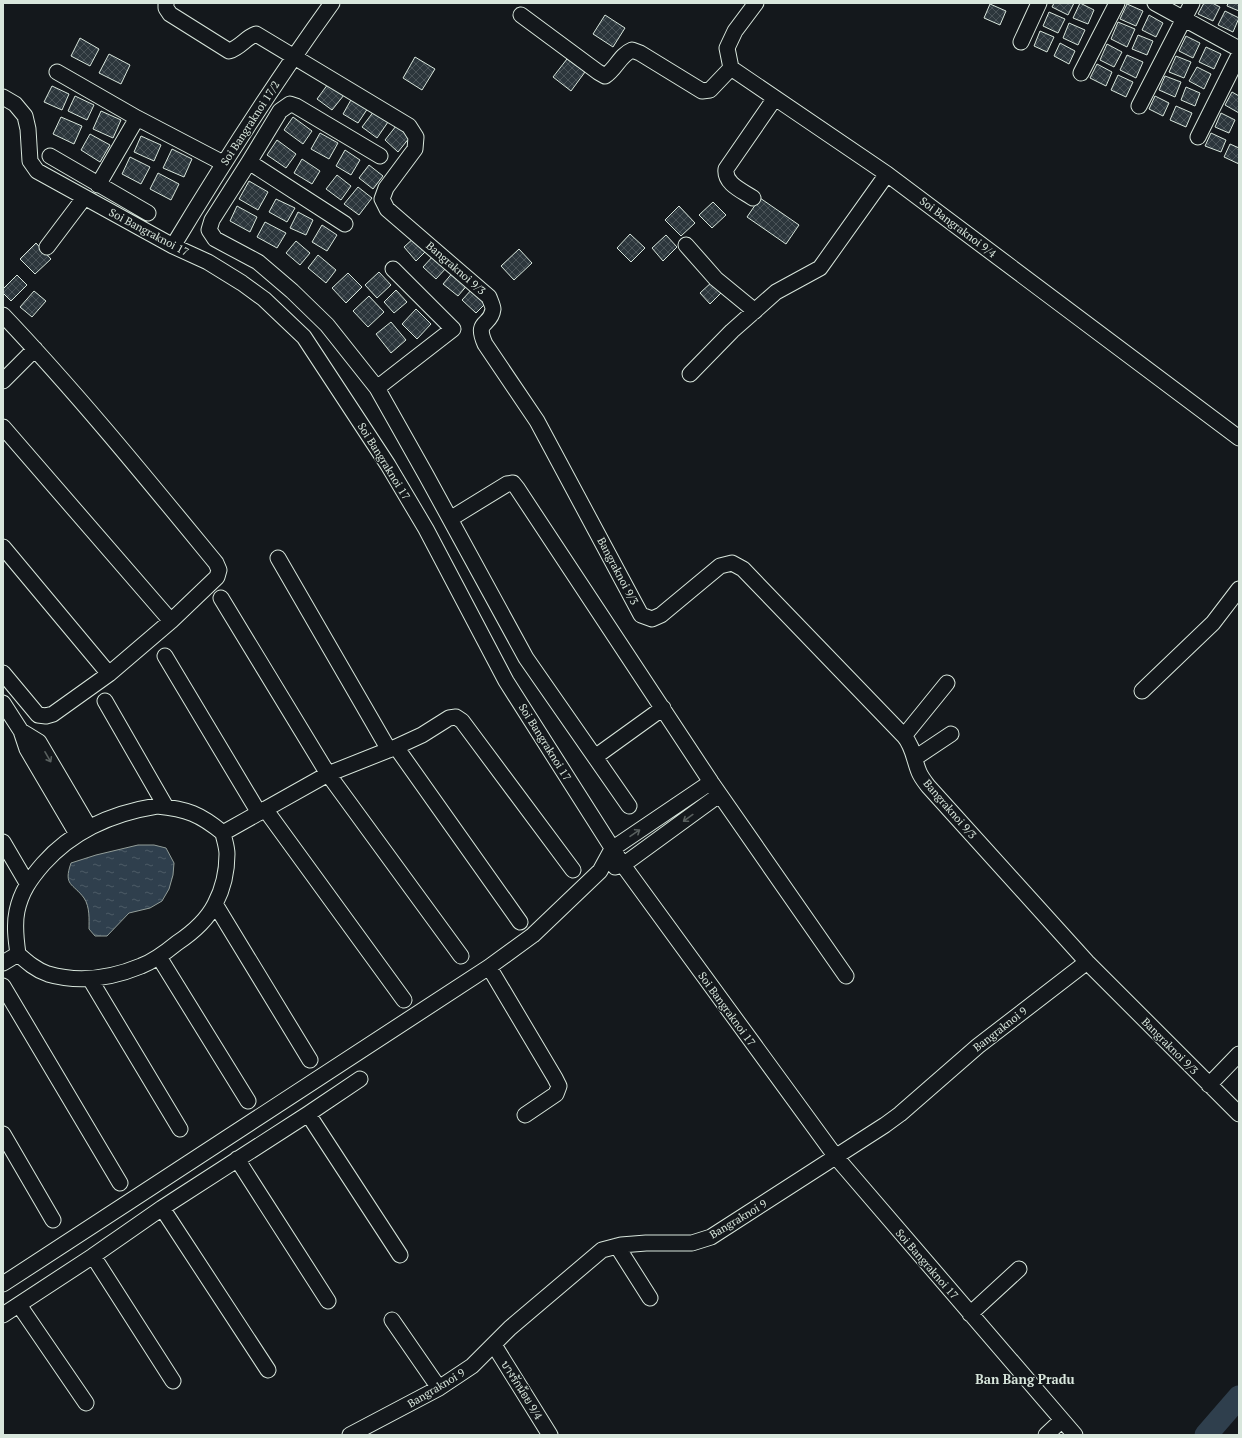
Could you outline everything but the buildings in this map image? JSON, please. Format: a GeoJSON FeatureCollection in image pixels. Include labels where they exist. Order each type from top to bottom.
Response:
{"type":"FeatureCollection","features":[{"type":"Feature","properties":{"kind":"street","name":"Bangraknoi 9/3"},"geometry":{"type":"LineString","coordinates":[[166,3],[166,8],[170,14],[229,51],[237,48],[249,36],[256,34],[409,126],[416,137],[415,149],[386,188],[382,199],[387,209],[489,297],[493,309],[489,318],[482,324],[480,334],[485,344],[537,421],[641,615],[652,619],[661,615],[720,566],[732,563],[743,570],[908,740],[920,773],[928,786],[1087,962],[1239,1114]]}},
{"type":"Feature","properties":{"kind":"street","name":"Soi Bangraknoi 17/2"},"geometry":{"type":"LineString","coordinates":[[173,246],[223,163],[294,56],[332,3]]}},
{"type":"Feature","properties":{"kind":"street"},"geometry":{"type":"LineString","coordinates":[[521,15],[605,76],[626,53],[632,50],[640,53],[702,91],[710,90],[731,68],[727,48],[735,31],[756,3]]}},
{"type":"Feature","properties":{"kind":"street"},"geometry":{"type":"LineString","coordinates":[[1021,42],[1039,3]]}},
{"type":"Feature","properties":{"kind":"street"},"geometry":{"type":"LineString","coordinates":[[1081,73],[1117,3]]}},
{"type":"Feature","properties":{"kind":"street"},"geometry":{"type":"LineString","coordinates":[[1155,3],[1239,49]]}},
{"type":"Feature","properties":{"kind":"street"},"geometry":{"type":"LineString","coordinates":[[1139,106],[1192,3]]}},
{"type":"Feature","properties":{"kind":"street"},"geometry":{"type":"LineString","coordinates":[[1198,136],[1239,55]]}},
{"type":"Feature","properties":{"kind":"street","name":"Soi Bangraknoi 9/4"},"geometry":{"type":"LineString","coordinates":[[731,68],[887,174],[1239,438]]}},
{"type":"Feature","properties":{"kind":"street"},"geometry":{"type":"LineString","coordinates":[[57,72],[137,118],[223,163]]}},
{"type":"Feature","properties":{"kind":"street","name":"Soi Bangraknoi 17"},"geometry":{"type":"LineString","coordinates":[[3,98],[15,104],[25,116],[28,129],[30,161],[37,171],[173,246],[208,262],[242,283],[264,299],[304,337],[392,471],[426,529],[506,681],[623,865],[836,1157],[1075,1435]]}},
{"type":"Feature","properties":{"kind":"street"},"geometry":{"type":"LineString","coordinates":[[753,198],[727,180],[725,174],[726,169],[775,98]]}},
{"type":"Feature","properties":{"kind":"street"},"geometry":{"type":"LineString","coordinates":[[380,156],[296,106],[290,104],[280,111],[212,220],[209,230],[215,239],[258,262],[292,291],[327,325],[377,388],[526,658],[629,806]]}},
{"type":"Feature","properties":{"kind":"street"},"geometry":{"type":"LineString","coordinates":[[98,185],[137,118]]}},
{"type":"Feature","properties":{"kind":"street"},"geometry":{"type":"LineString","coordinates":[[50,156],[148,213]]}},
{"type":"Feature","properties":{"kind":"street"},"geometry":{"type":"LineString","coordinates":[[249,162],[345,224]]}},
{"type":"Feature","properties":{"kind":"street"},"geometry":{"type":"LineString","coordinates":[[690,374],[732,331],[776,292],[820,268],[887,174]]}},
{"type":"Feature","properties":{"kind":"street"},"geometry":{"type":"LineString","coordinates":[[47,247],[84,198]]}},
{"type":"Feature","properties":{"kind":"street"},"geometry":{"type":"LineString","coordinates":[[686,245],[716,279],[755,311]]}},
{"type":"Feature","properties":{"kind":"street"},"geometry":{"type":"LineString","coordinates":[[377,388],[454,329],[393,269]]}},
{"type":"Feature","properties":{"kind":"street"},"geometry":{"type":"LineString","coordinates":[[3,315],[35,349],[146,478],[216,563],[219,570],[217,577],[171,621],[109,674],[54,714],[46,716],[38,715],[3,673]]}},
{"type":"Feature","properties":{"kind":"street"},"geometry":{"type":"LineString","coordinates":[[3,381],[35,349]]}},
{"type":"Feature","properties":{"kind":"street"},"geometry":{"type":"LineString","coordinates":[[3,427],[171,621]]}},
{"type":"Feature","properties":{"kind":"street"},"geometry":{"type":"LineString","coordinates":[[450,519],[507,484],[513,483],[663,708],[710,782],[846,976]]}},
{"type":"Feature","properties":{"kind":"street"},"geometry":{"type":"LineString","coordinates":[[3,547],[109,674]]}},
{"type":"Feature","properties":{"kind":"street"},"geometry":{"type":"LineString","coordinates":[[278,558],[392,748],[520,922]]}},
{"type":"Feature","properties":{"kind":"street"},"geometry":{"type":"LineString","coordinates":[[1142,691],[1214,623],[1239,589]]}},
{"type":"Feature","properties":{"kind":"street"},"geometry":{"type":"LineString","coordinates":[[221,598],[328,774],[461,956]]}},
{"type":"Feature","properties":{"kind":"street"},"geometry":{"type":"LineString","coordinates":[[165,656],[262,811],[404,1000]]}},
{"type":"Feature","properties":{"kind":"street"},"geometry":{"type":"LineString","coordinates":[[904,736],[947,682]]}},
{"type":"Feature","properties":{"kind":"street"},"geometry":{"type":"LineString","coordinates":[[105,701],[166,807]]}},
{"type":"Feature","properties":{"kind":"street"},"geometry":{"type":"LineString","coordinates":[[3,703],[21,731],[27,749],[83,831]]}},
{"type":"Feature","properties":{"kind":"street"},"geometry":{"type":"LineString","coordinates":[[595,757],[663,708]]}},
{"type":"Feature","properties":{"kind":"street"},"geometry":{"type":"LineString","coordinates":[[223,833],[328,774],[422,735],[450,718],[456,717],[462,720],[573,870]]}},
{"type":"Feature","properties":{"kind":"street"},"geometry":{"type":"LineString","coordinates":[[915,758],[951,734]]}},
{"type":"Feature","properties":{"kind":"street"},"geometry":{"type":"LineString","coordinates":[[3,1284],[490,968],[533,935],[600,871],[612,849],[710,782]]}},
{"type":"Feature","properties":{"kind":"street"},"geometry":{"type":"LineString","coordinates":[[600,871],[623,865],[719,795]]}},
{"type":"Feature","properties":{"kind":"street"},"geometry":{"type":"LineString","coordinates":[[157,806],[187,811],[206,819],[223,833],[227,853],[226,872],[215,904],[205,919],[187,937],[159,957],[142,966],[118,974],[90,979],[48,974],[34,967],[18,954],[16,926],[17,912],[27,883],[48,858],[83,831],[106,819],[136,809],[157,806]]}},
{"type":"Feature","properties":{"kind":"street"},"geometry":{"type":"LineString","coordinates":[[3,842],[27,883]]}},
{"type":"Feature","properties":{"kind":"street"},"geometry":{"type":"LineString","coordinates":[[215,904],[310,1060]]}},
{"type":"Feature","properties":{"kind":"street"},"geometry":{"type":"LineString","coordinates":[[3,963],[18,954]]}},
{"type":"Feature","properties":{"kind":"street"},"geometry":{"type":"LineString","coordinates":[[159,957],[248,1101]]}},
{"type":"Feature","properties":{"kind":"street","name":"Bangraknoi 9"},"geometry":{"type":"LineString","coordinates":[[350,1435],[439,1388],[472,1366],[510,1328],[602,1250],[617,1246],[646,1243],[692,1243],[711,1237],[836,1157],[900,1114],[978,1046],[1087,962]]}},
{"type":"Feature","properties":{"kind":"street"},"geometry":{"type":"LineString","coordinates":[[490,968],[556,1078],[559,1086],[556,1094],[525,1115]]}},
{"type":"Feature","properties":{"kind":"street"},"geometry":{"type":"LineString","coordinates":[[90,979],[180,1129]]}},
{"type":"Feature","properties":{"kind":"street"},"geometry":{"type":"LineString","coordinates":[[3,986],[120,1183]]}},
{"type":"Feature","properties":{"kind":"street"},"geometry":{"type":"LineString","coordinates":[[1209,1085],[1239,1054]]}},
{"type":"Feature","properties":{"kind":"street"},"geometry":{"type":"LineString","coordinates":[[3,1316],[162,1208],[360,1079]]}},
{"type":"Feature","properties":{"kind":"street"},"geometry":{"type":"LineString","coordinates":[[308,1114],[400,1255]]}},
{"type":"Feature","properties":{"kind":"street"},"geometry":{"type":"LineString","coordinates":[[3,1134],[53,1220]]}},
{"type":"Feature","properties":{"kind":"street"},"geometry":{"type":"LineString","coordinates":[[237,1159],[328,1301]]}},
{"type":"Feature","properties":{"kind":"street"},"geometry":{"type":"LineString","coordinates":[[162,1208],[268,1370]]}},
{"type":"Feature","properties":{"kind":"street"},"geometry":{"type":"LineString","coordinates":[[617,1246],[650,1298]]}},
{"type":"Feature","properties":{"kind":"street"},"geometry":{"type":"LineString","coordinates":[[93,1256],[173,1382]]}},
{"type":"Feature","properties":{"kind":"street"},"geometry":{"type":"LineString","coordinates":[[970,1314],[1019,1269]]}},
{"type":"Feature","properties":{"kind":"street"},"geometry":{"type":"LineString","coordinates":[[19,1305],[86,1403]]}},
{"type":"Feature","properties":{"kind":"street"},"geometry":{"type":"LineString","coordinates":[[392,1320],[439,1388]]}},
{"type":"Feature","properties":{"kind":"street","name":"บางรักน้อย 9/4"},"geometry":{"type":"LineString","coordinates":[[494,1345],[550,1435]]}},
{"type":"Feature","properties":{"kind":"street"},"geometry":{"type":"LineString","coordinates":[[1046,1435],[1062,1420]]}},
{"type":"Feature","properties":{"kind":"water"},"geometry":{"type":"Polygon","coordinates":[[[138,845],[154,845],[166,848],[174,863],[173,875],[169,889],[162,901],[150,908],[129,913],[107,936],[95,936],[89,929],[89,913],[86,902],[80,893],[70,884],[68,876],[71,863],[96,855],[138,845]]]}},
{"type":"Feature","properties":{"kind":"waterway"},"geometry":{"type":"LineString","coordinates":[[1206,1435],[1239,1397]]}},
{"type":"Feature","properties":{"kind":"district","name":"Ban Bang Pradu"},"geometry":{"type":"Point","coordinates":[1025,1379]}}]}
